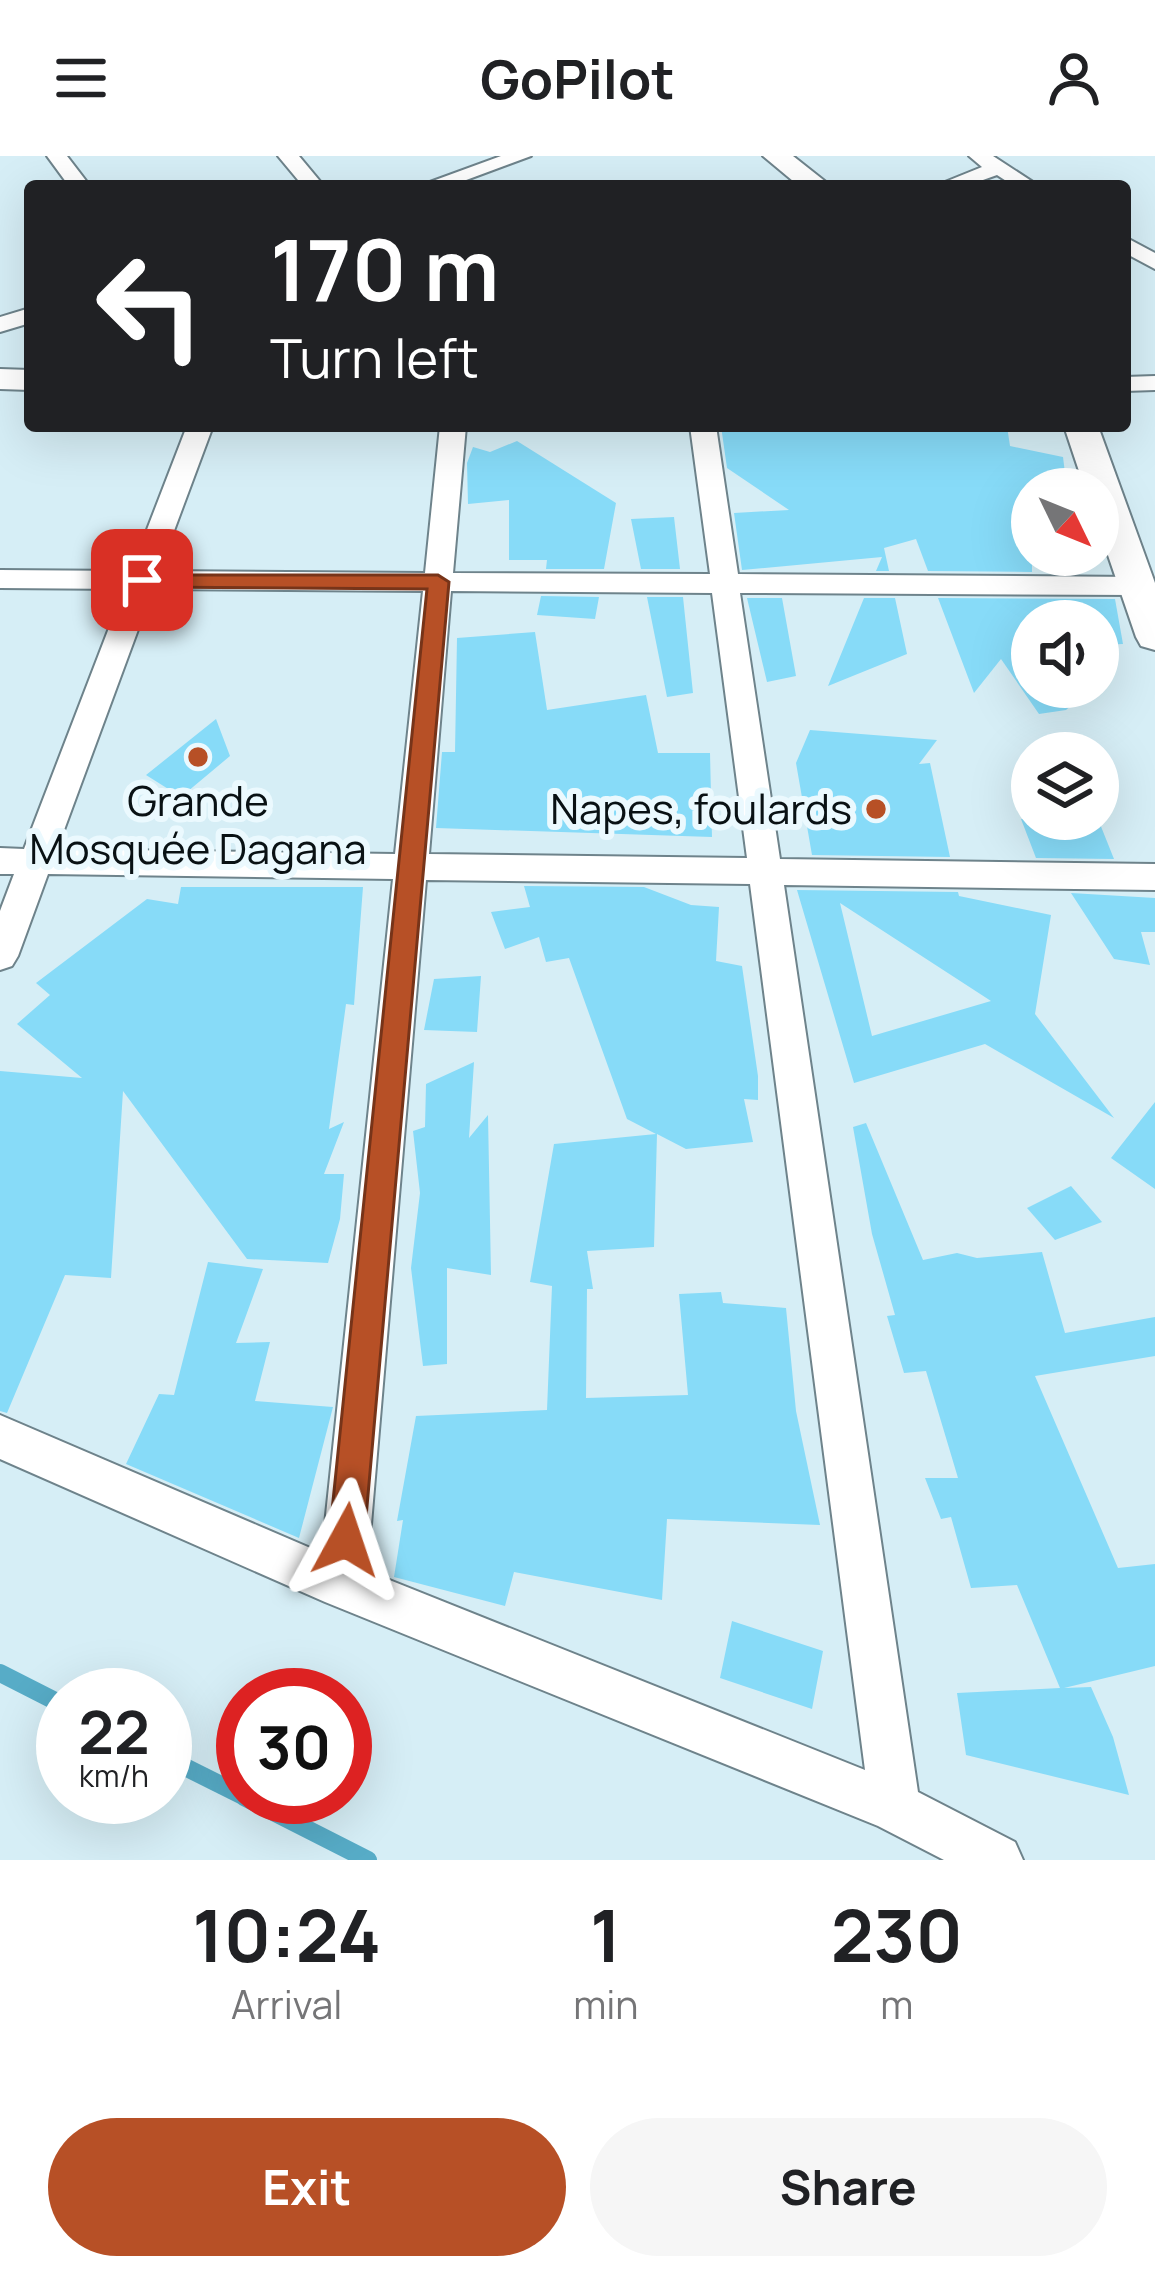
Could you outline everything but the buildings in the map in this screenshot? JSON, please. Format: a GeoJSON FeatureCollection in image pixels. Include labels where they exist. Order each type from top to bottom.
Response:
{"type":"FeatureCollection","features":[{"type":"Feature","properties":{"kind":"street"},"geometry":{"type":"LineString","coordinates":[[57,156],[75,180]]}},
{"type":"Feature","properties":{"kind":"street"},"geometry":{"type":"LineString","coordinates":[[288,156],[309,180]]}},
{"type":"Feature","properties":{"kind":"street"},"geometry":{"type":"LineString","coordinates":[[441,180],[476,162],[521,156]]}},
{"type":"Feature","properties":{"kind":"street"},"geometry":{"type":"LineString","coordinates":[[776,156],[809,180]]}},
{"type":"Feature","properties":{"kind":"street"},"geometry":{"type":"LineString","coordinates":[[956,180],[989,162],[1019,180]]}},
{"type":"Feature","properties":{"kind":"street"},"geometry":{"type":"LineString","coordinates":[[0,956],[198,432]]}},
{"type":"Feature","properties":{"kind":"street"},"geometry":{"type":"LineString","coordinates":[[342,1585],[452,432]]}},
{"type":"Feature","properties":{"kind":"street"},"geometry":{"type":"LineString","coordinates":[[704,432],[895,1807]]}},
{"type":"Feature","properties":{"kind":"street"},"geometry":{"type":"LineString","coordinates":[[1083,432],[1155,637]]}},
{"type":"Feature","properties":{"kind":"street"},"geometry":{"type":"LineString","coordinates":[[0,579],[1137,586]]}},
{"type":"Feature","properties":{"kind":"street"},"geometry":{"type":"LineString","coordinates":[[0,861],[1155,877]]}},
{"type":"Feature","properties":{"kind":"street"},"geometry":{"type":"LineString","coordinates":[[0,1437],[342,1585],[895,1807],[997,1860]]}},
{"type":"Feature","properties":{"kind":"waterway"},"geometry":{"type":"LineString","coordinates":[[0,1673],[36,1691]]}},
{"type":"Feature","properties":{"kind":"waterway"},"geometry":{"type":"LineString","coordinates":[[192,1770],[216,1782]]}},
{"type":"Feature","properties":{"kind":"waterway"},"geometry":{"type":"LineString","coordinates":[[297,1824],[368,1860]]}},
{"type":"Feature","properties":{"kind":"place","name":"Grande Mosquée Dagana"},"geometry":{"type":"Point","coordinates":[198,757]}},
{"type":"Feature","properties":{"kind":"place","name":"Napes, foulards"},"geometry":{"type":"Point","coordinates":[876,809]}},
{"type":"Feature","properties":{"kind":"route"},"geometry":{"type":"LineString","coordinates":[[142,580],[438,582],[346,1540]]}}]}
